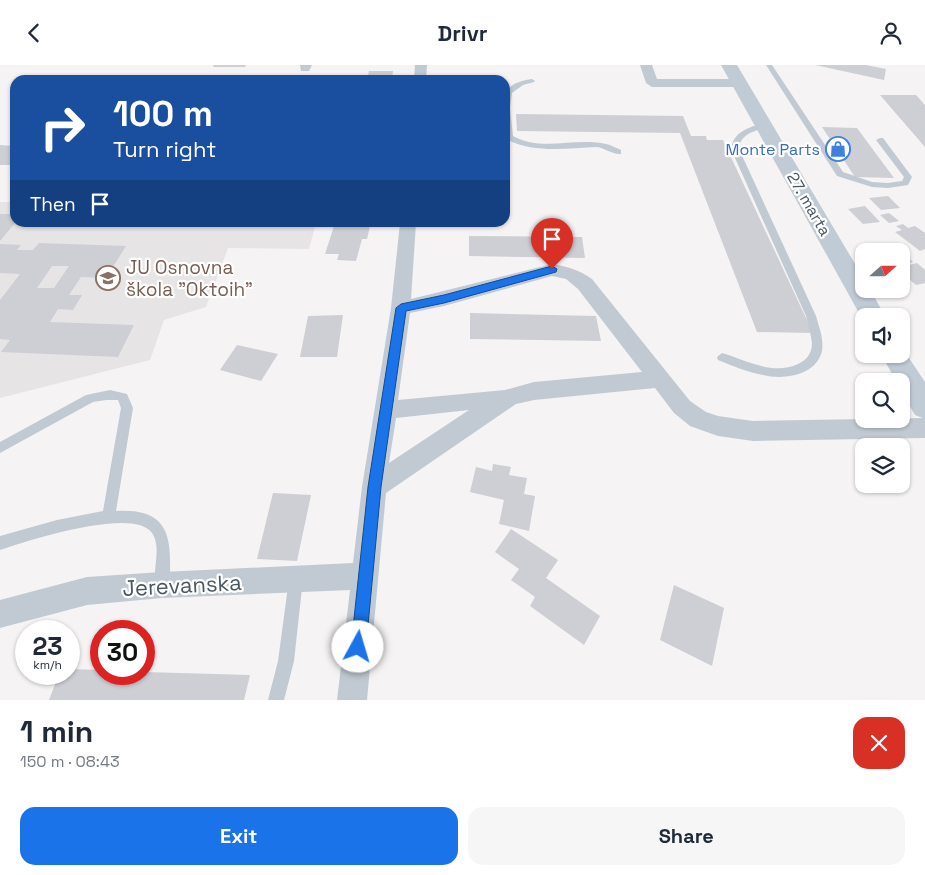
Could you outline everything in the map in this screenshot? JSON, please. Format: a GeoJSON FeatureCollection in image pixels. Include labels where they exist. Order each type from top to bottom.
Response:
{"type":"FeatureCollection","features":[{"type":"Feature","properties":{"kind":"street"},"geometry":{"type":"LineString","coordinates":[[646,65],[652,83],[739,83]]}},
{"type":"Feature","properties":{"kind":"street","name":"27. marta"},"geometry":{"type":"LineString","coordinates":[[729,65],[868,308]]}},
{"type":"Feature","properties":{"kind":"street"},"geometry":{"type":"LineString","coordinates":[[352,700],[374,487],[401,308],[408,227]]}},
{"type":"Feature","properties":{"kind":"street"},"geometry":{"type":"LineString","coordinates":[[401,308],[444,299],[552,269],[572,274],[584,284],[682,407],[698,419],[718,426],[753,431],[925,428]]}},
{"type":"Feature","properties":{"kind":"street"},"geometry":{"type":"LineString","coordinates":[[899,363],[925,407]]}},
{"type":"Feature","properties":{"kind":"street"},"geometry":{"type":"LineString","coordinates":[[386,410],[510,397],[534,391],[659,379]]}},
{"type":"Feature","properties":{"kind":"street"},"geometry":{"type":"LineString","coordinates":[[374,487],[486,411],[510,397]]}},
{"type":"Feature","properties":{"kind":"street","name":"Jerevanska"},"geometry":{"type":"LineString","coordinates":[[0,614],[87,591],[162,585],[366,576]]}},
{"type":"Feature","properties":{"kind":"lane"},"geometry":{"type":"LineString","coordinates":[[769,65],[840,174],[853,180],[873,185],[893,186],[905,183],[908,177],[880,140]]}},
{"type":"Feature","properties":{"kind":"lane"},"geometry":{"type":"LineString","coordinates":[[510,89],[520,82],[532,81]]}},
{"type":"Feature","properties":{"kind":"lane"},"geometry":{"type":"LineString","coordinates":[[722,357],[758,371],[790,373],[810,362],[818,345],[811,316],[735,149],[738,137],[764,125]]}},
{"type":"Feature","properties":{"kind":"lane"},"geometry":{"type":"LineString","coordinates":[[510,138],[516,142],[528,145],[597,145],[606,146],[618,152]]}},
{"type":"Feature","properties":{"kind":"lane"},"geometry":{"type":"LineString","coordinates":[[0,448],[90,398],[114,394],[123,397],[127,408],[109,516]]}},
{"type":"Feature","properties":{"kind":"lane"},"geometry":{"type":"LineString","coordinates":[[0,543],[42,530],[109,516],[147,520],[157,527],[162,542],[162,585]]}},
{"type":"Feature","properties":{"kind":"lane"},"geometry":{"type":"LineString","coordinates":[[276,700],[286,661],[296,579]]}},
{"type":"Feature","properties":{"kind":"shaded area","name":"JU Osnovna škola \"Oktoih\""},"geometry":{"type":"Polygon","coordinates":[[[0,202],[10,202],[10,227],[315,227],[309,249],[228,248],[206,307],[164,320],[150,360],[0,398],[0,202]]]}},
{"type":"Feature","properties":{"kind":"building"},"geometry":{"type":"Polygon","coordinates":[[[214,65],[246,65],[245,67],[213,67],[214,65]]]}},
{"type":"Feature","properties":{"kind":"building"},"geometry":{"type":"Polygon","coordinates":[[[815,65],[866,65],[886,69],[884,80],[815,65]]]}},
{"type":"Feature","properties":{"kind":"building"},"geometry":{"type":"Polygon","coordinates":[[[369,71],[393,71],[393,75],[368,75],[369,71]]]}},
{"type":"Feature","properties":{"kind":"building"},"geometry":{"type":"Polygon","coordinates":[[[880,95],[916,95],[925,105],[925,147],[880,95]]]}},
{"type":"Feature","properties":{"kind":"building"},"geometry":{"type":"Polygon","coordinates":[[[516,114],[683,116],[691,136],[706,136],[707,140],[723,140],[813,333],[757,332],[680,133],[517,131],[516,114]]]}},
{"type":"Feature","properties":{"kind":"building"},"geometry":{"type":"Polygon","coordinates":[[[822,127],[857,128],[894,178],[855,177],[822,127]]]}},
{"type":"Feature","properties":{"kind":"building"},"geometry":{"type":"Polygon","coordinates":[[[0,145],[10,146],[10,165],[0,165],[0,145]]]}},
{"type":"Feature","properties":{"kind":"building"},"geometry":{"type":"Polygon","coordinates":[[[888,196],[900,208],[881,210],[869,198],[888,196]]]}},
{"type":"Feature","properties":{"kind":"building"},"geometry":{"type":"Polygon","coordinates":[[[865,206],[880,222],[863,224],[848,209],[865,206]]]}},
{"type":"Feature","properties":{"kind":"building"},"geometry":{"type":"Polygon","coordinates":[[[889,213],[899,221],[889,223],[880,215],[889,213]]]}},
{"type":"Feature","properties":{"kind":"building"},"geometry":{"type":"Polygon","coordinates":[[[0,214],[10,214],[10,227],[12,227],[0,241],[0,214]]]}},
{"type":"Feature","properties":{"kind":"building"},"geometry":{"type":"Polygon","coordinates":[[[903,224],[908,228],[915,226],[925,233],[925,249],[920,251],[895,232],[902,230],[896,226],[903,224]]]}},
{"type":"Feature","properties":{"kind":"building"},"geometry":{"type":"Polygon","coordinates":[[[334,227],[370,227],[367,239],[362,239],[356,261],[337,260],[339,254],[325,254],[334,227]]]}},
{"type":"Feature","properties":{"kind":"building"},"geometry":{"type":"Polygon","coordinates":[[[469,236],[582,237],[585,258],[469,256],[469,236]]]}},
{"type":"Feature","properties":{"kind":"building"},"geometry":{"type":"Polygon","coordinates":[[[39,243],[126,246],[106,278],[81,277],[69,295],[82,295],[73,310],[58,309],[50,322],[134,325],[118,357],[1,352],[10,340],[0,339],[0,300],[20,274],[0,273],[0,244],[21,245],[17,250],[33,250],[39,243]],[[52,266],[37,288],[54,288],[69,266],[52,266]]]}},
{"type":"Feature","properties":{"kind":"building"},"geometry":{"type":"Polygon","coordinates":[[[917,263],[925,270],[925,283],[916,285],[910,280],[910,265],[917,263]]]}},
{"type":"Feature","properties":{"kind":"building"},"geometry":{"type":"Polygon","coordinates":[[[470,313],[596,316],[601,341],[470,339],[470,313]]]}},
{"type":"Feature","properties":{"kind":"building"},"geometry":{"type":"Polygon","coordinates":[[[343,315],[337,357],[300,357],[308,316],[343,315]]]}},
{"type":"Feature","properties":{"kind":"building"},"geometry":{"type":"Polygon","coordinates":[[[237,345],[278,354],[261,381],[220,370],[237,345]]]}},
{"type":"Feature","properties":{"kind":"building"},"geometry":{"type":"Polygon","coordinates":[[[493,464],[511,467],[509,475],[527,478],[524,494],[535,496],[529,531],[499,524],[504,500],[470,492],[476,467],[492,471],[493,464]]]}},
{"type":"Feature","properties":{"kind":"building"},"geometry":{"type":"Polygon","coordinates":[[[273,493],[311,495],[297,561],[257,559],[273,493]]]}},
{"type":"Feature","properties":{"kind":"building"},"geometry":{"type":"Polygon","coordinates":[[[511,529],[558,560],[546,578],[600,616],[584,645],[530,606],[535,597],[511,580],[519,569],[495,552],[511,529]]]}},
{"type":"Feature","properties":{"kind":"building"},"geometry":{"type":"Polygon","coordinates":[[[674,585],[724,608],[712,666],[660,640],[674,585]]]}},
{"type":"Feature","properties":{"kind":"building"},"geometry":{"type":"Polygon","coordinates":[[[80,669],[90,670],[90,685],[155,685],[155,672],[250,675],[244,700],[49,700],[55,685],[80,685],[80,669]]]}},
{"type":"Feature","properties":{"kind":"place","name":"Monte Parts"},"geometry":{"type":"Point","coordinates":[838,149]}},
{"type":"Feature","properties":{"kind":"place","name":"JU Osnovna škola \"Oktoih\""},"geometry":{"type":"Point","coordinates":[108,278]}},
{"type":"Feature","properties":{"kind":"route"},"geometry":{"type":"LineString","coordinates":[[358,647],[374,487],[401,308],[444,299],[552,269]]}}]}
